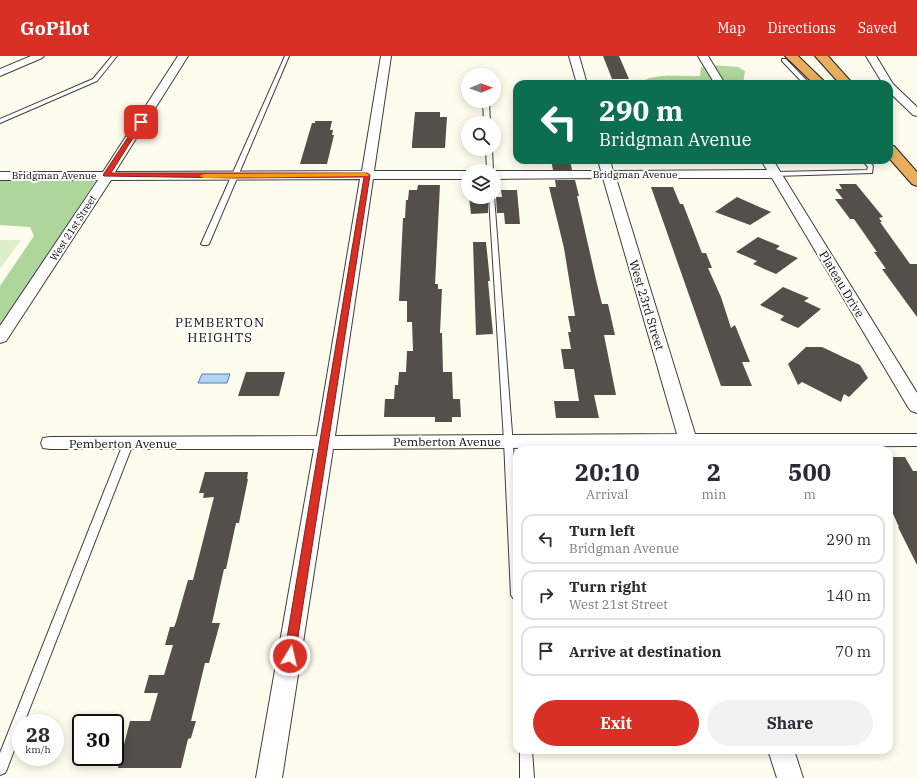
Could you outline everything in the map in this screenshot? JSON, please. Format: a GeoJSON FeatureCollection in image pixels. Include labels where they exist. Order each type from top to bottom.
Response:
{"type":"FeatureCollection","features":[{"type":"Feature","properties":{"kind":"highway"},"geometry":{"type":"LineString","coordinates":[[808,56],[829,80]]}},
{"type":"Feature","properties":{"kind":"highway"},"geometry":{"type":"LineString","coordinates":[[787,58],[816,80]]}},
{"type":"Feature","properties":{"kind":"highway"},"geometry":{"type":"LineString","coordinates":[[824,58],[843,80]]}},
{"type":"Feature","properties":{"kind":"highway"},"geometry":{"type":"LineString","coordinates":[[893,144],[917,162]]}},
{"type":"Feature","properties":{"kind":"highway"},"geometry":{"type":"LineString","coordinates":[[893,146],[917,181]]}},
{"type":"Feature","properties":{"kind":"highway"},"geometry":{"type":"LineString","coordinates":[[893,157],[917,181]]}},
{"type":"Feature","properties":{"kind":"street"},"geometry":{"type":"LineString","coordinates":[[0,73],[39,56]]}},
{"type":"Feature","properties":{"kind":"street","name":"West 21st Street"},"geometry":{"type":"LineString","coordinates":[[0,338],[73,229],[183,56]]}},
{"type":"Feature","properties":{"kind":"street"},"geometry":{"type":"LineString","coordinates":[[269,778],[325,442],[386,56]]}},
{"type":"Feature","properties":{"kind":"street"},"geometry":{"type":"LineString","coordinates":[[574,56],[581,80]]}},
{"type":"Feature","properties":{"kind":"street"},"geometry":{"type":"LineString","coordinates":[[703,56],[718,80]]}},
{"type":"Feature","properties":{"kind":"street"},"geometry":{"type":"LineString","coordinates":[[871,56],[886,80]]}},
{"type":"Feature","properties":{"kind":"street"},"geometry":{"type":"LineString","coordinates":[[893,86],[913,94]]}},
{"type":"Feature","properties":{"kind":"street"},"geometry":{"type":"LineString","coordinates":[[893,89],[917,113]]}},
{"type":"Feature","properties":{"kind":"street","name":"Plateau Drive"},"geometry":{"type":"LineString","coordinates":[[770,164],[917,408]]}},
{"type":"Feature","properties":{"kind":"street","name":"Bridgman Avenue"},"geometry":{"type":"LineString","coordinates":[[501,174],[606,167],[776,174]]}},
{"type":"Feature","properties":{"kind":"street","name":"West 23rd Street"},"geometry":{"type":"LineString","coordinates":[[606,167],[689,445]]}},
{"type":"Feature","properties":{"kind":"street","name":"Bridgman Avenue"},"geometry":{"type":"LineString","coordinates":[[0,176],[461,175]]}},
{"type":"Feature","properties":{"kind":"street","name":"Pemberton Avenue"},"geometry":{"type":"LineString","coordinates":[[50,442],[128,444],[508,441],[689,445],[917,440]]}},
{"type":"Feature","properties":{"kind":"street"},"geometry":{"type":"LineString","coordinates":[[783,754],[790,778]]}},
{"type":"Feature","properties":{"kind":"lane"},"geometry":{"type":"LineString","coordinates":[[0,121],[95,80],[115,56]]}},
{"type":"Feature","properties":{"kind":"lane"},"geometry":{"type":"LineString","coordinates":[[206,244],[287,56]]}},
{"type":"Feature","properties":{"kind":"lane"},"geometry":{"type":"LineString","coordinates":[[787,58],[804,80]]}},
{"type":"Feature","properties":{"kind":"lane"},"geometry":{"type":"LineString","coordinates":[[776,174],[870,172],[871,167],[869,164]]}},
{"type":"Feature","properties":{"kind":"lane"},"geometry":{"type":"LineString","coordinates":[[492,204],[513,527]]}},
{"type":"Feature","properties":{"kind":"lane"},"geometry":{"type":"LineString","coordinates":[[0,769],[128,444]]}},
{"type":"Feature","properties":{"kind":"lane"},"geometry":{"type":"LineString","coordinates":[[526,754],[527,778]]}},
{"type":"Feature","properties":{"kind":"green space"},"geometry":{"type":"Polygon","coordinates":[[[710,65],[738,67],[745,71],[744,80],[645,80],[659,76],[700,76],[701,67],[710,65]]]}},
{"type":"Feature","properties":{"kind":"green space"},"geometry":{"type":"Polygon","coordinates":[[[97,179],[0,328],[0,286],[34,236],[30,227],[0,225],[0,180],[97,179]]]}},
{"type":"Feature","properties":{"kind":"green space"},"geometry":{"type":"Polygon","coordinates":[[[0,240],[21,240],[0,269],[0,240]]]}},
{"type":"Feature","properties":{"kind":"water"},"geometry":{"type":"Polygon","coordinates":[[[202,374],[230,374],[227,383],[198,383],[202,374]]]}},
{"type":"Feature","properties":{"kind":"building"},"geometry":{"type":"Polygon","coordinates":[[[603,56],[619,56],[629,79],[612,79],[603,56]]]}},
{"type":"Feature","properties":{"kind":"building"},"geometry":{"type":"Polygon","coordinates":[[[415,112],[440,112],[440,117],[447,117],[445,148],[412,148],[415,112]]]}},
{"type":"Feature","properties":{"kind":"building"},"geometry":{"type":"Polygon","coordinates":[[[315,121],[332,121],[330,130],[333,130],[332,135],[334,135],[327,164],[300,164],[312,123],[315,123],[315,121]]]}},
{"type":"Feature","properties":{"kind":"building"},"geometry":{"type":"Polygon","coordinates":[[[552,164],[571,164],[572,170],[553,170],[552,164]]]}},
{"type":"Feature","properties":{"kind":"building"},"geometry":{"type":"Polygon","coordinates":[[[555,180],[575,180],[579,196],[577,196],[602,304],[608,304],[615,335],[604,335],[616,395],[594,395],[599,418],[556,418],[554,401],[579,401],[574,369],[564,369],[561,349],[571,349],[568,332],[571,332],[568,316],[575,316],[564,248],[549,187],[556,187],[555,180]]]}},
{"type":"Feature","properties":{"kind":"building"},"geometry":{"type":"Polygon","coordinates":[[[839,184],[856,184],[883,217],[879,218],[882,222],[880,222],[910,264],[917,264],[917,317],[882,269],[886,269],[874,252],[877,252],[854,219],[850,219],[835,199],[843,199],[835,189],[842,189],[839,184]]]}},
{"type":"Feature","properties":{"kind":"building"},"geometry":{"type":"Polygon","coordinates":[[[418,185],[440,185],[435,284],[438,284],[438,289],[442,289],[440,333],[442,333],[443,372],[452,372],[453,399],[460,399],[461,417],[452,417],[452,422],[435,422],[435,417],[384,417],[385,399],[394,399],[395,385],[398,385],[399,372],[406,372],[407,351],[413,351],[412,322],[407,322],[407,301],[399,301],[403,218],[405,218],[406,200],[408,200],[409,190],[417,190],[418,185]]]}},
{"type":"Feature","properties":{"kind":"building"},"geometry":{"type":"Polygon","coordinates":[[[651,187],[673,187],[680,204],[683,204],[702,253],[706,253],[712,268],[708,268],[721,297],[731,328],[735,325],[750,362],[742,362],[752,386],[721,386],[651,187]]]}},
{"type":"Feature","properties":{"kind":"building"},"geometry":{"type":"Polygon","coordinates":[[[501,190],[517,190],[520,224],[505,224],[504,213],[497,213],[496,204],[501,204],[501,190]]]}},
{"type":"Feature","properties":{"kind":"building"},"geometry":{"type":"Polygon","coordinates":[[[737,197],[771,212],[750,225],[715,212],[737,197]]]}},
{"type":"Feature","properties":{"kind":"building"},"geometry":{"type":"Polygon","coordinates":[[[470,204],[488,204],[488,213],[471,214],[470,204]]]}},
{"type":"Feature","properties":{"kind":"building"},"geometry":{"type":"Polygon","coordinates":[[[758,237],[780,246],[776,249],[798,258],[776,274],[753,264],[757,261],[736,252],[758,237]]]}},
{"type":"Feature","properties":{"kind":"building"},"geometry":{"type":"Polygon","coordinates":[[[473,242],[486,242],[493,334],[476,335],[473,242]]]}},
{"type":"Feature","properties":{"kind":"building"},"geometry":{"type":"Polygon","coordinates":[[[783,287],[809,298],[804,301],[821,309],[798,328],[780,320],[784,316],[760,305],[783,287]]]}},
{"type":"Feature","properties":{"kind":"building"},"geometry":{"type":"Polygon","coordinates":[[[806,347],[822,347],[860,365],[868,378],[849,397],[844,394],[841,402],[802,382],[798,385],[788,364],[806,347]]]}},
{"type":"Feature","properties":{"kind":"building"},"geometry":{"type":"Polygon","coordinates":[[[246,372],[285,372],[279,396],[238,396],[246,372]]]}},
{"type":"Feature","properties":{"kind":"building"},"geometry":{"type":"Polygon","coordinates":[[[893,457],[905,457],[913,471],[917,471],[917,565],[893,514],[893,457]]]}},
{"type":"Feature","properties":{"kind":"building"},"geometry":{"type":"Polygon","coordinates":[[[205,472],[248,472],[248,479],[239,523],[236,523],[212,623],[220,623],[209,663],[205,663],[191,721],[196,721],[191,738],[188,739],[181,768],[118,768],[119,766],[124,766],[124,744],[130,721],[150,721],[158,693],[144,693],[149,675],[164,675],[173,645],[165,645],[170,627],[174,627],[176,622],[188,580],[193,580],[214,497],[203,498],[204,493],[199,493],[205,472]]]}},
{"type":"Feature","properties":{"kind":"slow traffic"},"geometry":{"type":"LineString","coordinates":[[204,176],[366,175]]}},
{"type":"Feature","properties":{"kind":"district","name":"PEMBERTON HEIGHTS"},"geometry":{"type":"Point","coordinates":[220,330]}},
{"type":"Feature","properties":{"kind":"route"},"geometry":{"type":"LineString","coordinates":[[141,122],[107,175],[367,175],[290,656]]}}]}
